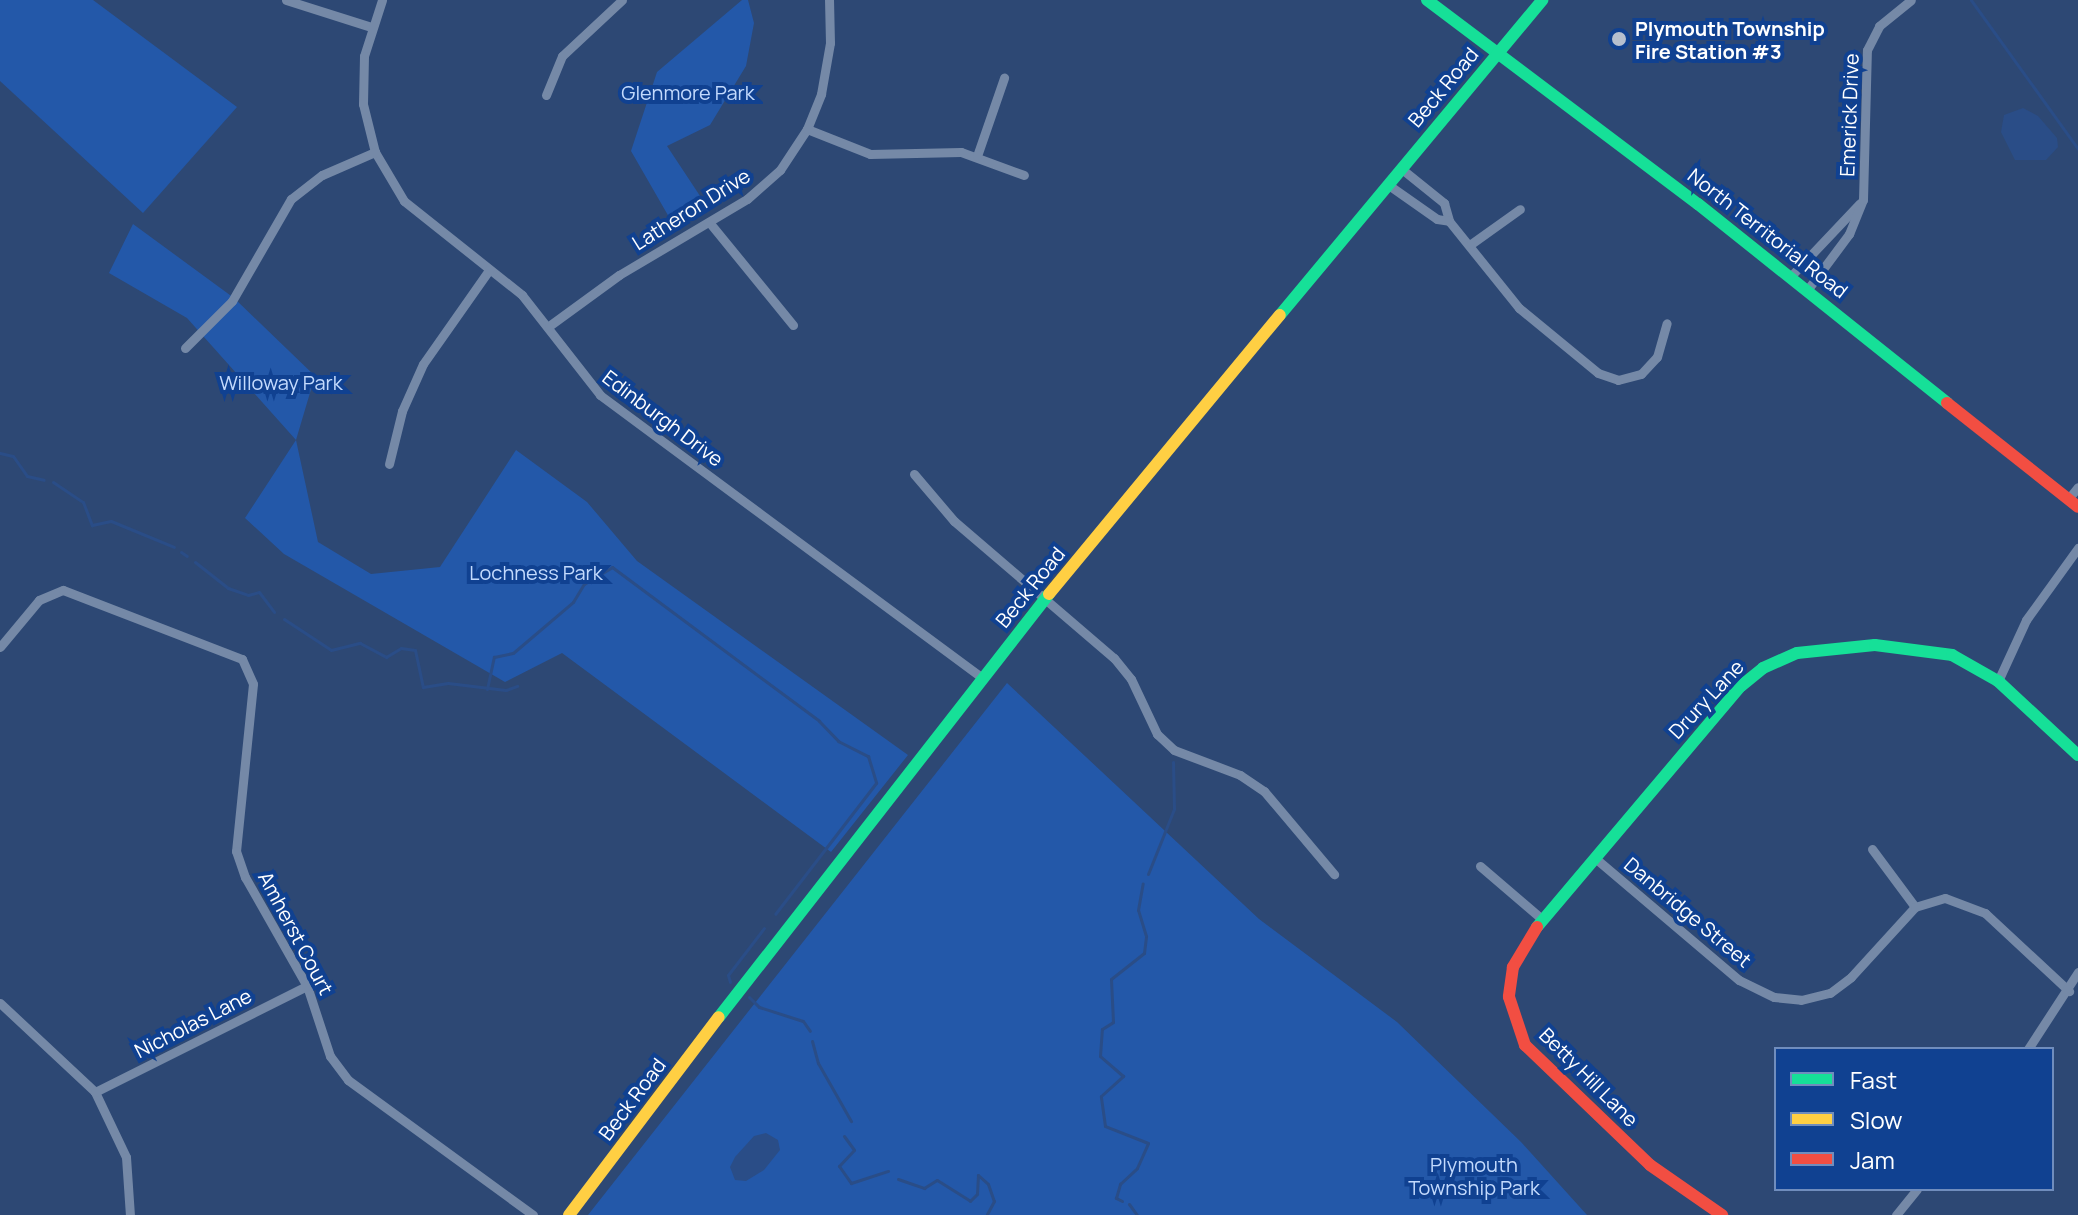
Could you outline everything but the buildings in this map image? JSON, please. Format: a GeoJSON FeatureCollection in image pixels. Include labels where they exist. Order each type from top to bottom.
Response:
{"type":"FeatureCollection","features":[{"type":"Feature","properties":{"kind":"main road","name":"North Territorial Road"},"geometry":{"type":"LineString","coordinates":[[1427,0],[1499,51],[1808,289],[2074,502]]}},
{"type":"Feature","properties":{"kind":"main road","name":"Beck Road"},"geometry":{"type":"LineString","coordinates":[[569,1215],[1045,599],[1542,0]]}},
{"type":"Feature","properties":{"kind":"main road","name":"Drury Lane"},"geometry":{"type":"LineString","coordinates":[[1543,920],[1741,686],[1785,657],[1828,646],[1919,648],[1952,655],[1998,681],[2078,755]]}},
{"type":"Feature","properties":{"kind":"main road","name":"Betty Hill Lane"},"geometry":{"type":"LineString","coordinates":[[1543,920],[1519,951],[1510,980],[1512,1013],[1525,1045],[1650,1165],[1722,1215]]}},
{"type":"Feature","properties":{"kind":"street"},"geometry":{"type":"LineString","coordinates":[[286,0],[371,27]]}},
{"type":"Feature","properties":{"kind":"street","name":"Edinburgh Drive"},"geometry":{"type":"LineString","coordinates":[[382,0],[371,27],[361,90],[375,152],[415,212],[489,270],[549,326],[600,395],[983,678]]}},
{"type":"Feature","properties":{"kind":"street"},"geometry":{"type":"LineString","coordinates":[[546,95],[562,56],[622,0]]}},
{"type":"Feature","properties":{"kind":"street","name":"Latheron Drive"},"geometry":{"type":"LineString","coordinates":[[549,326],[619,275],[709,222],[770,181],[807,129],[828,60],[829,0]]}},
{"type":"Feature","properties":{"kind":"street","name":"Emerick Drive"},"geometry":{"type":"LineString","coordinates":[[1808,289],[1849,234],[1863,200],[1867,50],[1879,26],[1911,0]]}},
{"type":"Feature","properties":{"kind":"street"},"geometry":{"type":"LineString","coordinates":[[977,156],[1004,78]]}},
{"type":"Feature","properties":{"kind":"street"},"geometry":{"type":"LineString","coordinates":[[807,129],[870,154],[941,150],[977,156],[1024,175]]}},
{"type":"Feature","properties":{"kind":"street"},"geometry":{"type":"LineString","coordinates":[[185,348],[234,298],[291,199],[322,175],[375,152]]}},
{"type":"Feature","properties":{"kind":"street"},"geometry":{"type":"LineString","coordinates":[[1403,170],[1444,203],[1449,221],[1471,244],[1519,308],[1604,377],[1626,380],[1641,374],[1657,357],[1667,323]]}},
{"type":"Feature","properties":{"kind":"street"},"geometry":{"type":"LineString","coordinates":[[1390,186],[1437,219],[1449,221]]}},
{"type":"Feature","properties":{"kind":"street","name":"Emerick Drive"},"geometry":{"type":"LineString","coordinates":[[1791,276],[1863,200]]}},
{"type":"Feature","properties":{"kind":"street"},"geometry":{"type":"LineString","coordinates":[[1471,244],[1520,209]]}},
{"type":"Feature","properties":{"kind":"street"},"geometry":{"type":"LineString","coordinates":[[709,222],[793,325]]}},
{"type":"Feature","properties":{"kind":"street"},"geometry":{"type":"LineString","coordinates":[[389,464],[402,411],[423,364],[489,270]]}},
{"type":"Feature","properties":{"kind":"street"},"geometry":{"type":"LineString","coordinates":[[914,474],[954,521],[1114,658],[1131,679],[1157,734],[1174,750],[1240,775],[1264,791],[1334,874]]}},
{"type":"Feature","properties":{"kind":"street"},"geometry":{"type":"LineString","coordinates":[[2074,502],[2078,487]]}},
{"type":"Feature","properties":{"kind":"street"},"geometry":{"type":"LineString","coordinates":[[1998,681],[2026,620],[2078,548]]}},
{"type":"Feature","properties":{"kind":"street","name":"Amherst Court"},"geometry":{"type":"LineString","coordinates":[[0,647],[39,600],[63,590],[242,659],[253,684],[236,851],[245,877],[307,986],[330,1056],[342,1074],[533,1215]]}},
{"type":"Feature","properties":{"kind":"street"},"geometry":{"type":"LineString","coordinates":[[1872,849],[1915,907],[1945,898],[1974,905],[2069,991]]}},
{"type":"Feature","properties":{"kind":"street","name":"Danbridge Street"},"geometry":{"type":"LineString","coordinates":[[1595,858],[1739,980],[1785,999],[1816,998],[1840,987],[1915,907]]}},
{"type":"Feature","properties":{"kind":"street"},"geometry":{"type":"LineString","coordinates":[[1480,866],[1543,920]]}},
{"type":"Feature","properties":{"kind":"street"},"geometry":{"type":"LineString","coordinates":[[2029,1047],[2069,991],[2078,972]]}},
{"type":"Feature","properties":{"kind":"street","name":"Nicholas Lane"},"geometry":{"type":"LineString","coordinates":[[95,1092],[307,986]]}},
{"type":"Feature","properties":{"kind":"street"},"geometry":{"type":"LineString","coordinates":[[0,1003],[95,1092],[126,1157],[130,1215]]}},
{"type":"Feature","properties":{"kind":"street"},"geometry":{"type":"LineString","coordinates":[[1896,1215],[1915,1191]]}},
{"type":"Feature","properties":{"kind":"green space"},"geometry":{"type":"Polygon","coordinates":[[[0,0],[93,0],[237,107],[143,213],[0,81],[0,0]]]}},
{"type":"Feature","properties":{"kind":"green space","name":"Glenmore Park"},"geometry":{"type":"Polygon","coordinates":[[[742,0],[748,0],[754,23],[746,66],[710,125],[667,146],[706,205],[673,224],[631,151],[657,72],[742,0]]]}},
{"type":"Feature","properties":{"kind":"green space","name":"Willoway Park"},"geometry":{"type":"Polygon","coordinates":[[[133,224],[234,298],[315,376],[296,440],[187,318],[109,273],[133,224]]]}},
{"type":"Feature","properties":{"kind":"green space","name":"Lochness Park"},"geometry":{"type":"Polygon","coordinates":[[[296,440],[318,542],[371,574],[440,567],[516,450],[587,502],[637,561],[908,755],[831,852],[562,653],[505,682],[284,554],[245,518],[296,440]]]}},
{"type":"Feature","properties":{"kind":"green space","name":"Plymouth Township Park"},"geometry":{"type":"Polygon","coordinates":[[[1007,683],[1259,919],[1397,1022],[1521,1142],[1587,1215],[588,1215],[1007,683]]]}},
{"type":"Feature","properties":{"kind":"shaded area"},"geometry":{"type":"Polygon","coordinates":[[[2023,108],[2038,116],[2057,138],[2058,147],[2046,160],[2015,160],[2001,132],[2004,115],[2023,108]]]}},
{"type":"Feature","properties":{"kind":"shaded area"},"geometry":{"type":"Polygon","coordinates":[[[766,1133],[778,1140],[780,1150],[764,1170],[746,1181],[735,1180],[730,1167],[735,1157],[754,1136],[766,1133]]]}},
{"type":"Feature","properties":{"kind":"waterway"},"geometry":{"type":"LineString","coordinates":[[1971,0],[2078,149]]}},
{"type":"Feature","properties":{"kind":"waterway"},"geometry":{"type":"LineString","coordinates":[[0,453],[13,456],[27,476],[44,480]]}},
{"type":"Feature","properties":{"kind":"waterway"},"geometry":{"type":"LineString","coordinates":[[53,482],[83,502],[92,525],[111,521],[174,547]]}},
{"type":"Feature","properties":{"kind":"waterway"},"geometry":{"type":"LineString","coordinates":[[181,552],[187,556]]}},
{"type":"Feature","properties":{"kind":"waterway"},"geometry":{"type":"LineString","coordinates":[[195,562],[228,588],[248,595],[259,592],[274,612]]}},
{"type":"Feature","properties":{"kind":"waterway"},"geometry":{"type":"LineString","coordinates":[[487,689],[494,657],[513,653],[573,602],[584,584],[612,567],[819,721],[838,741],[868,756],[876,783],[775,914]]}},
{"type":"Feature","properties":{"kind":"waterway"},"geometry":{"type":"LineString","coordinates":[[284,619],[331,650],[360,643],[386,657],[401,648],[415,650],[423,687],[448,683],[506,690],[517,686]]}},
{"type":"Feature","properties":{"kind":"waterway"},"geometry":{"type":"LineString","coordinates":[[1148,874],[1174,809],[1173,762]]}},
{"type":"Feature","properties":{"kind":"waterway"},"geometry":{"type":"LineString","coordinates":[[1122,1201],[1116,1198],[1120,1184],[1137,1168],[1148,1143],[1105,1126],[1101,1096],[1123,1076],[1100,1056],[1102,1029],[1113,1022],[1111,979],[1144,953],[1146,936],[1138,910],[1143,883]]}},
{"type":"Feature","properties":{"kind":"waterway"},"geometry":{"type":"LineString","coordinates":[[730,982],[728,975],[764,928]]}},
{"type":"Feature","properties":{"kind":"waterway"},"geometry":{"type":"LineString","coordinates":[[749,997],[759,1007],[803,1021],[810,1031]]}},
{"type":"Feature","properties":{"kind":"waterway"},"geometry":{"type":"LineString","coordinates":[[812,1041],[818,1063],[851,1121]]}},
{"type":"Feature","properties":{"kind":"waterway"},"geometry":{"type":"LineString","coordinates":[[844,1136],[854,1150],[839,1166],[851,1183],[888,1171]]}},
{"type":"Feature","properties":{"kind":"waterway"},"geometry":{"type":"LineString","coordinates":[[898,1179],[924,1188],[937,1180],[970,1201],[977,1194],[978,1175],[988,1184],[994,1201],[987,1214]]}},
{"type":"Feature","properties":{"kind":"waterway"},"geometry":{"type":"LineString","coordinates":[[1129,1204],[1137,1215]]}},
{"type":"Feature","properties":{"kind":"traffic: fast"},"geometry":{"type":"LineString","coordinates":[[1427,0],[1698,204],[1947,403]]}},
{"type":"Feature","properties":{"kind":"traffic: fast"},"geometry":{"type":"LineString","coordinates":[[1280,315],[1542,0]]}},
{"type":"Feature","properties":{"kind":"traffic: fast"},"geometry":{"type":"LineString","coordinates":[[719,1017],[1049,594]]}},
{"type":"Feature","properties":{"kind":"traffic: fast"},"geometry":{"type":"LineString","coordinates":[[1537,927],[1741,686],[1763,668],[1797,653],[1875,645],[1952,655],[1998,681],[2078,755]]}},
{"type":"Feature","properties":{"kind":"traffic: slow"},"geometry":{"type":"LineString","coordinates":[[1049,594],[1280,315]]}},
{"type":"Feature","properties":{"kind":"traffic: slow"},"geometry":{"type":"LineString","coordinates":[[569,1215],[719,1017]]}},
{"type":"Feature","properties":{"kind":"traffic: jam"},"geometry":{"type":"LineString","coordinates":[[1947,403],[2078,507]]}},
{"type":"Feature","properties":{"kind":"traffic: jam"},"geometry":{"type":"LineString","coordinates":[[1537,927],[1513,967],[1509,997],[1525,1045],[1650,1165],[1722,1215]]}},
{"type":"Feature","properties":{"kind":"place","name":"Plymouth Township Fire Station #3"},"geometry":{"type":"Point","coordinates":[1619,39]}}]}
